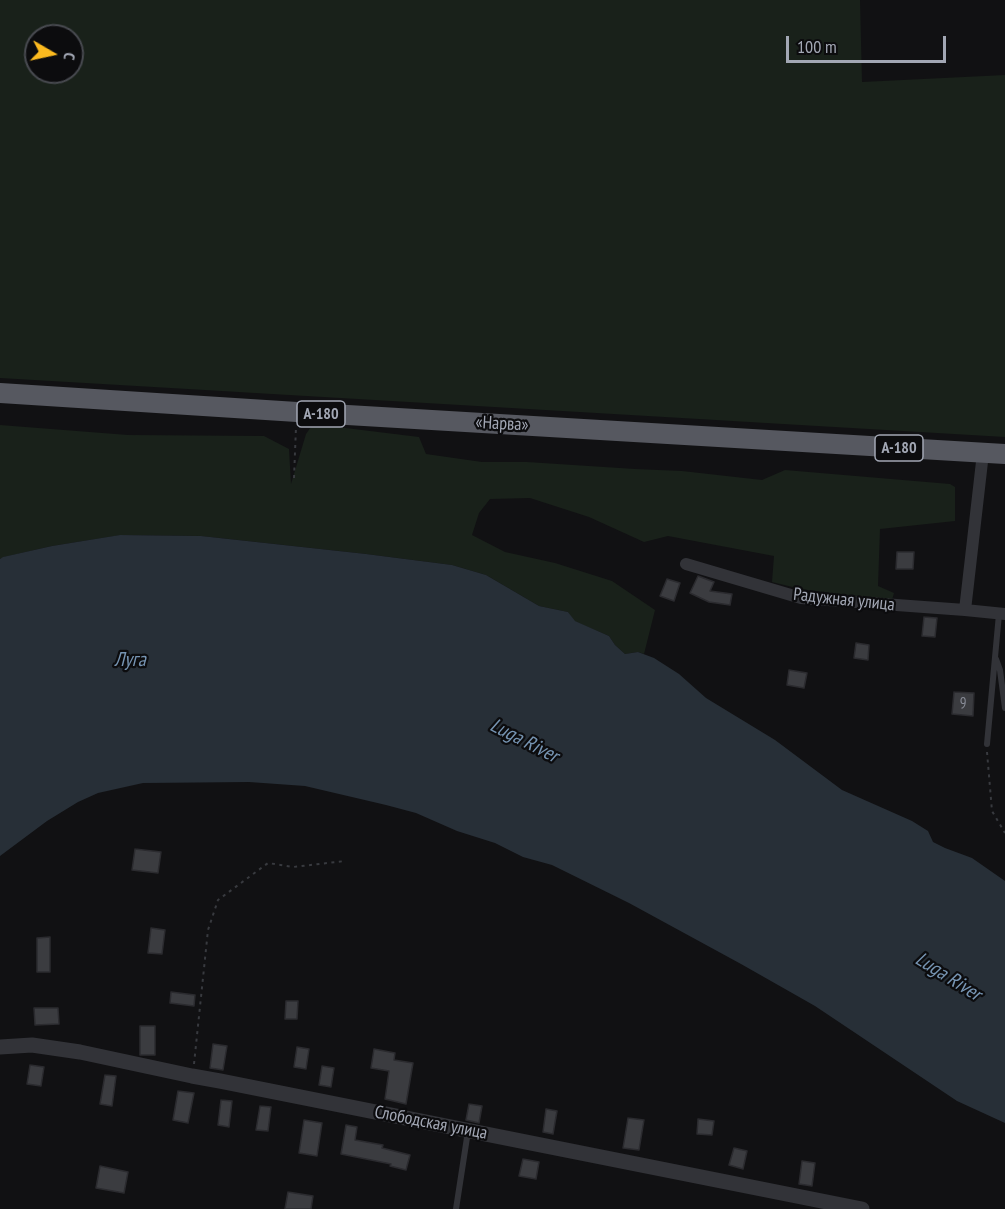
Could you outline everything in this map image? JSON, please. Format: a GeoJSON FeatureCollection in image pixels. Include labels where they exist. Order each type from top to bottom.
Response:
{"type":"FeatureCollection","features":[{"type":"Feature","properties":{"kind":"highway","name":"«Нарва»"},"geometry":{"type":"LineString","coordinates":[[0,393],[1005,454]]}},
{"type":"Feature","properties":{"kind":"street"},"geometry":{"type":"LineString","coordinates":[[965,610],[983,453]]}},
{"type":"Feature","properties":{"kind":"street","name":"Радужная улица"},"geometry":{"type":"LineString","coordinates":[[686,564],[801,598],[1002,614]]}},
{"type":"Feature","properties":{"kind":"street","name":"Слободская улица"},"geometry":{"type":"LineString","coordinates":[[0,1047],[32,1045],[80,1052],[862,1209]]}},
{"type":"Feature","properties":{"kind":"lane"},"geometry":{"type":"LineString","coordinates":[[987,744],[994,655],[1002,614]]}},
{"type":"Feature","properties":{"kind":"lane"},"geometry":{"type":"LineString","coordinates":[[994,655],[1000,670],[1005,708]]}},
{"type":"Feature","properties":{"kind":"lane"},"geometry":{"type":"LineString","coordinates":[[456,1209],[468,1131]]}},
{"type":"Feature","properties":{"kind":"path"},"geometry":{"type":"LineString","coordinates":[[294,478],[297,412]]}},
{"type":"Feature","properties":{"kind":"path"},"geometry":{"type":"LineString","coordinates":[[987,744],[992,811],[1005,832]]}},
{"type":"Feature","properties":{"kind":"path"},"geometry":{"type":"LineString","coordinates":[[192,1076],[208,930],[218,900],[267,863],[293,867],[345,861]]}},
{"type":"Feature","properties":{"kind":"shaded area"},"geometry":{"type":"Polygon","coordinates":[[[0,0],[860,0],[862,82],[1005,75],[1005,437],[0,378],[0,0]]]}},
{"type":"Feature","properties":{"kind":"shaded area"},"geometry":{"type":"Polygon","coordinates":[[[313,424],[419,437],[426,454],[482,462],[527,462],[682,471],[762,480],[785,470],[950,484],[955,487],[955,521],[880,529],[878,586],[894,593],[892,600],[805,590],[772,582],[774,556],[668,536],[644,542],[589,517],[530,498],[490,499],[479,513],[472,535],[505,552],[555,563],[612,581],[655,610],[644,654],[638,652],[625,654],[609,636],[574,621],[568,612],[539,606],[486,575],[452,565],[201,536],[121,535],[52,546],[0,559],[0,425],[128,435],[264,436],[289,449],[291,484],[306,434],[313,424]]]}},
{"type":"Feature","properties":{"kind":"water","name":"Луга"},"geometry":{"type":"Polygon","coordinates":[[[120,535],[201,536],[366,554],[452,565],[486,575],[539,606],[568,612],[575,621],[609,636],[625,654],[638,652],[654,658],[679,674],[706,698],[775,740],[842,790],[912,821],[928,831],[933,842],[972,858],[1005,881],[1005,1123],[957,1101],[815,1006],[629,903],[552,865],[523,857],[495,843],[457,831],[416,813],[386,805],[305,786],[249,782],[143,783],[98,793],[78,802],[47,821],[0,856],[0,559],[52,546],[120,535]]]}},
{"type":"Feature","properties":{"kind":"building"},"geometry":{"type":"Polygon","coordinates":[[[897,552],[914,552],[913,569],[896,569],[897,552]]]}},
{"type":"Feature","properties":{"kind":"building"},"geometry":{"type":"Polygon","coordinates":[[[698,576],[714,582],[710,591],[732,594],[730,605],[709,602],[690,593],[698,576]]]}},
{"type":"Feature","properties":{"kind":"building"},"geometry":{"type":"Polygon","coordinates":[[[667,579],[680,583],[674,601],[660,596],[667,579]]]}},
{"type":"Feature","properties":{"kind":"building"},"geometry":{"type":"Polygon","coordinates":[[[924,617],[937,618],[935,637],[922,636],[924,617]]]}},
{"type":"Feature","properties":{"kind":"building"},"geometry":{"type":"Polygon","coordinates":[[[856,643],[869,645],[868,660],[854,658],[856,643]]]}},
{"type":"Feature","properties":{"kind":"building"},"geometry":{"type":"Polygon","coordinates":[[[789,670],[807,673],[804,688],[787,685],[789,670]]]}},
{"type":"Feature","properties":{"kind":"building"},"geometry":{"type":"Polygon","coordinates":[[[954,692],[974,693],[973,716],[952,714],[954,692]]]}},
{"type":"Feature","properties":{"kind":"building"},"geometry":{"type":"Polygon","coordinates":[[[135,849],[161,852],[158,873],[132,870],[135,849]]]}},
{"type":"Feature","properties":{"kind":"building"},"geometry":{"type":"Polygon","coordinates":[[[151,928],[165,930],[162,954],[148,953],[151,928]]]}},
{"type":"Feature","properties":{"kind":"building"},"geometry":{"type":"Polygon","coordinates":[[[50,937],[50,972],[37,972],[37,938],[50,937]]]}},
{"type":"Feature","properties":{"kind":"building"},"geometry":{"type":"Polygon","coordinates":[[[171,992],[195,995],[194,1006],[170,1003],[171,992]]]}},
{"type":"Feature","properties":{"kind":"building"},"geometry":{"type":"Polygon","coordinates":[[[286,1001],[298,1001],[297,1019],[285,1019],[286,1001]]]}},
{"type":"Feature","properties":{"kind":"building"},"geometry":{"type":"Polygon","coordinates":[[[34,1008],[58,1008],[59,1024],[35,1025],[34,1008]]]}},
{"type":"Feature","properties":{"kind":"building"},"geometry":{"type":"Polygon","coordinates":[[[140,1026],[155,1026],[155,1055],[140,1055],[140,1026]]]}},
{"type":"Feature","properties":{"kind":"building"},"geometry":{"type":"Polygon","coordinates":[[[213,1044],[227,1046],[223,1070],[210,1068],[213,1044]]]}},
{"type":"Feature","properties":{"kind":"building"},"geometry":{"type":"Polygon","coordinates":[[[297,1047],[309,1049],[306,1069],[294,1067],[297,1047]]]}},
{"type":"Feature","properties":{"kind":"building"},"geometry":{"type":"Polygon","coordinates":[[[374,1049],[395,1053],[394,1060],[413,1063],[406,1104],[385,1099],[389,1071],[371,1068],[374,1049]]]}},
{"type":"Feature","properties":{"kind":"building"},"geometry":{"type":"Polygon","coordinates":[[[30,1065],[44,1067],[41,1086],[27,1084],[30,1065]]]}},
{"type":"Feature","properties":{"kind":"building"},"geometry":{"type":"Polygon","coordinates":[[[322,1066],[334,1068],[331,1087],[319,1085],[322,1066]]]}},
{"type":"Feature","properties":{"kind":"building"},"geometry":{"type":"Polygon","coordinates":[[[105,1075],[116,1076],[112,1106],[100,1104],[105,1075]]]}},
{"type":"Feature","properties":{"kind":"building"},"geometry":{"type":"Polygon","coordinates":[[[178,1091],[194,1093],[188,1123],[173,1120],[178,1091]]]}},
{"type":"Feature","properties":{"kind":"building"},"geometry":{"type":"Polygon","coordinates":[[[221,1100],[232,1101],[229,1127],[218,1125],[221,1100]]]}},
{"type":"Feature","properties":{"kind":"building"},"geometry":{"type":"Polygon","coordinates":[[[469,1104],[482,1106],[479,1123],[466,1120],[469,1104]]]}},
{"type":"Feature","properties":{"kind":"building"},"geometry":{"type":"Polygon","coordinates":[[[260,1106],[271,1107],[268,1131],[256,1130],[260,1106]]]}},
{"type":"Feature","properties":{"kind":"building"},"geometry":{"type":"Polygon","coordinates":[[[546,1109],[557,1111],[553,1134],[543,1132],[546,1109]]]}},
{"type":"Feature","properties":{"kind":"building"},"geometry":{"type":"Polygon","coordinates":[[[628,1118],[644,1120],[639,1150],[623,1148],[628,1118]]]}},
{"type":"Feature","properties":{"kind":"building"},"geometry":{"type":"Polygon","coordinates":[[[698,1119],[714,1121],[712,1135],[697,1134],[698,1119]]]}},
{"type":"Feature","properties":{"kind":"building"},"geometry":{"type":"Polygon","coordinates":[[[304,1120],[322,1123],[317,1156],[299,1153],[304,1120]]]}},
{"type":"Feature","properties":{"kind":"building"},"geometry":{"type":"Polygon","coordinates":[[[346,1125],[357,1127],[355,1140],[383,1145],[382,1148],[410,1155],[406,1170],[390,1166],[391,1164],[341,1154],[346,1125]]]}},
{"type":"Feature","properties":{"kind":"building"},"geometry":{"type":"Polygon","coordinates":[[[734,1148],[747,1151],[743,1169],[729,1165],[734,1148]]]}},
{"type":"Feature","properties":{"kind":"building"},"geometry":{"type":"Polygon","coordinates":[[[523,1159],[539,1162],[536,1179],[519,1176],[523,1159]]]}},
{"type":"Feature","properties":{"kind":"building"},"geometry":{"type":"Polygon","coordinates":[[[802,1161],[815,1163],[812,1186],[799,1184],[802,1161]]]}},
{"type":"Feature","properties":{"kind":"building"},"geometry":{"type":"Polygon","coordinates":[[[100,1166],[128,1172],[124,1193],[96,1188],[100,1166]]]}},
{"type":"Feature","properties":{"kind":"building"},"geometry":{"type":"Polygon","coordinates":[[[288,1192],[313,1196],[311,1209],[285,1209],[288,1192]]]}},
{"type":"Feature","properties":{"kind":"water label","name":"Luga River"},"geometry":{"type":"Point","coordinates":[524,741]}},
{"type":"Feature","properties":{"kind":"water label","name":"Luga River"},"geometry":{"type":"Point","coordinates":[948,977]}}]}
